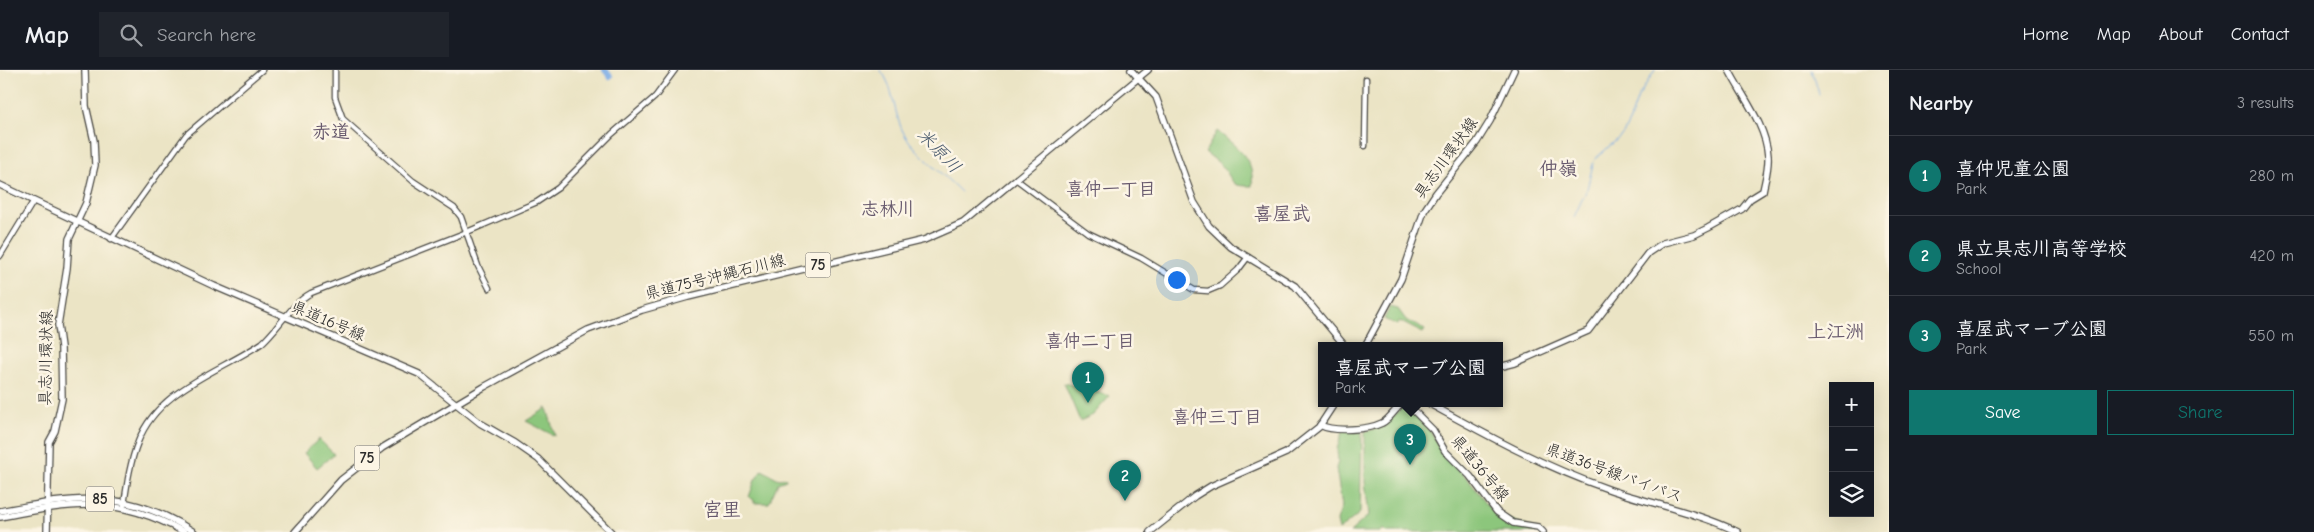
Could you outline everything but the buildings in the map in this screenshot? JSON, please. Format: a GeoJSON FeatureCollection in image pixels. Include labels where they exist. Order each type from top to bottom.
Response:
{"type":"FeatureCollection","features":[{"type":"Feature","properties":{"kind":"main road","name":"具志川環状線"},"geometry":{"type":"LineString","coordinates":[[47,532],[48,442],[55,430],[62,399],[61,341],[58,318],[65,282],[69,239],[90,192],[95,165],[94,141],[86,106],[85,70]]}},
{"type":"Feature","properties":{"kind":"main road"},"geometry":{"type":"LineString","coordinates":[[1132,70],[1156,97],[1199,213],[1219,237],[1248,257],[1287,278],[1342,342]]}},
{"type":"Feature","properties":{"kind":"main road","name":"県道75号沖縄石川線"},"geometry":{"type":"LineString","coordinates":[[295,532],[332,489],[360,463],[455,404],[588,330],[624,316],[688,297],[890,249],[941,234],[971,218],[1148,70]]}},
{"type":"Feature","properties":{"kind":"main road","name":"具志川環状線"},"geometry":{"type":"LineString","coordinates":[[1368,342],[1400,279],[1424,211],[1477,142],[1490,121],[1514,70]]}},
{"type":"Feature","properties":{"kind":"main road"},"geometry":{"type":"LineString","coordinates":[[1503,366],[1515,363],[1588,331],[1648,253],[1663,243],[1694,235],[1708,228],[1742,209],[1750,199],[1763,191],[1768,166],[1766,145],[1751,108],[1729,70]]}},
{"type":"Feature","properties":{"kind":"main road","name":"県道16号線"},"geometry":{"type":"LineString","coordinates":[[0,184],[111,239],[415,372],[468,414],[542,462],[612,532]]}},
{"type":"Feature","properties":{"kind":"main road"},"geometry":{"type":"LineString","coordinates":[[466,398],[468,414]]}},
{"type":"Feature","properties":{"kind":"main road"},"geometry":{"type":"LineString","coordinates":[[1150,532],[1194,496],[1212,486],[1279,458],[1320,425],[1332,407]]}},
{"type":"Feature","properties":{"kind":"main road"},"geometry":{"type":"LineString","coordinates":[[1320,425],[1344,429],[1363,429],[1382,423],[1398,407]]}},
{"type":"Feature","properties":{"kind":"main road","name":"県道36号線"},"geometry":{"type":"LineString","coordinates":[[1410,407],[1433,430],[1445,452],[1470,476],[1497,512],[1513,523],[1538,527],[1543,532]]}},
{"type":"Feature","properties":{"kind":"main road","name":"県道36号線バイパス"},"geometry":{"type":"LineString","coordinates":[[1435,407],[1503,444],[1559,470],[1619,493],[1713,521],[1738,532]]}},
{"type":"Feature","properties":{"kind":"main road","name":"85"},"geometry":{"type":"LineString","coordinates":[[0,517],[48,505]]}},
{"type":"Feature","properties":{"kind":"main road","name":"85"},"geometry":{"type":"LineString","coordinates":[[0,511],[48,505],[124,505],[160,513],[194,532]]}},
{"type":"Feature","properties":{"kind":"main road","name":"85"},"geometry":{"type":"LineString","coordinates":[[124,505],[157,518],[184,532]]}},
{"type":"Feature","properties":{"kind":"street"},"geometry":{"type":"LineString","coordinates":[[111,239],[186,135],[262,70]]}},
{"type":"Feature","properties":{"kind":"street"},"geometry":{"type":"LineString","coordinates":[[336,70],[335,97],[346,125],[413,181],[454,208],[461,217],[478,266],[489,288]]}},
{"type":"Feature","properties":{"kind":"street"},"geometry":{"type":"LineString","coordinates":[[124,505],[138,442],[146,426],[162,405],[186,387],[262,343],[299,301],[311,293],[531,205],[558,188],[612,134],[655,97],[675,70]]}},
{"type":"Feature","properties":{"kind":"street"},"geometry":{"type":"LineString","coordinates":[[1364,146],[1366,78]]}},
{"type":"Feature","properties":{"kind":"street"},"geometry":{"type":"LineString","coordinates":[[1017,180],[1088,232],[1141,258],[1194,290],[1208,291],[1220,286],[1238,270],[1248,257]]}},
{"type":"Feature","properties":{"kind":"street"},"geometry":{"type":"LineString","coordinates":[[0,256],[33,202]]}},
{"type":"Feature","properties":{"kind":"green space"},"geometry":{"type":"Polygon","coordinates":[[[1217,131],[1243,154],[1250,168],[1252,186],[1236,185],[1224,168],[1205,152],[1217,131]]]}},
{"type":"Feature","properties":{"kind":"green space"},"geometry":{"type":"Polygon","coordinates":[[[1390,307],[1398,309],[1406,320],[1425,330],[1423,333],[1399,321],[1397,325],[1384,319],[1390,307]]]}},
{"type":"Feature","properties":{"kind":"green space"},"geometry":{"type":"Polygon","coordinates":[[[1064,383],[1110,396],[1093,415],[1080,421],[1064,383]]]}},
{"type":"Feature","properties":{"kind":"green space"},"geometry":{"type":"Polygon","coordinates":[[[1402,407],[1406,407],[1431,432],[1443,453],[1467,478],[1495,514],[1539,532],[1387,532],[1384,529],[1380,532],[1350,532],[1369,515],[1365,482],[1365,432],[1384,426],[1402,407]]]}},
{"type":"Feature","properties":{"kind":"green space"},"geometry":{"type":"Polygon","coordinates":[[[547,408],[555,436],[526,421],[547,408]]]}},
{"type":"Feature","properties":{"kind":"green space"},"geometry":{"type":"Polygon","coordinates":[[[1343,430],[1362,432],[1360,513],[1339,530],[1337,521],[1342,506],[1336,468],[1338,462],[1337,449],[1343,430]]]}},
{"type":"Feature","properties":{"kind":"green space"},"geometry":{"type":"Polygon","coordinates":[[[319,439],[334,454],[317,468],[304,453],[319,439]]]}},
{"type":"Feature","properties":{"kind":"green space"},"geometry":{"type":"Polygon","coordinates":[[[762,470],[779,479],[786,478],[786,480],[778,483],[769,503],[754,503],[754,500],[749,497],[755,480],[762,470]]]}},
{"type":"Feature","properties":{"kind":"waterway"},"geometry":{"type":"LineString","coordinates":[[605,70],[610,76]]}},
{"type":"Feature","properties":{"kind":"waterway","name":"米原川"},"geometry":{"type":"LineString","coordinates":[[880,70],[889,84],[899,121],[906,137],[961,192]]}},
{"type":"Feature","properties":{"kind":"waterway"},"geometry":{"type":"LineString","coordinates":[[1574,217],[1587,189],[1594,160],[1623,134],[1638,97],[1655,70]]}},
{"type":"Feature","properties":{"kind":"waterway"},"geometry":{"type":"LineString","coordinates":[[1812,70],[1819,94]]}},
{"type":"Feature","properties":{"kind":"place","name":"喜仲児童公園"},"geometry":{"type":"Point","coordinates":[1088,403]}},
{"type":"Feature","properties":{"kind":"place","name":"喜屋武マーブ公園"},"geometry":{"type":"Point","coordinates":[1410,465]}},
{"type":"Feature","properties":{"kind":"place","name":"県立具志川高等学校"},"geometry":{"type":"Point","coordinates":[1125,501]}},
{"type":"Feature","properties":{"kind":"district","name":"赤道"},"geometry":{"type":"Point","coordinates":[331,132]}},
{"type":"Feature","properties":{"kind":"district","name":"仲嶺"},"geometry":{"type":"Point","coordinates":[1558,169]}},
{"type":"Feature","properties":{"kind":"district","name":"喜仲一丁目"},"geometry":{"type":"Point","coordinates":[1111,189]}},
{"type":"Feature","properties":{"kind":"district","name":"志林川"},"geometry":{"type":"Point","coordinates":[888,209]}},
{"type":"Feature","properties":{"kind":"district","name":"喜屋武"},"geometry":{"type":"Point","coordinates":[1282,214]}},
{"type":"Feature","properties":{"kind":"district","name":"上江洲"},"geometry":{"type":"Point","coordinates":[1836,332]}},
{"type":"Feature","properties":{"kind":"district","name":"喜仲二丁目"},"geometry":{"type":"Point","coordinates":[1090,341]}},
{"type":"Feature","properties":{"kind":"district","name":"喜仲三丁目"},"geometry":{"type":"Point","coordinates":[1217,417]}},
{"type":"Feature","properties":{"kind":"district","name":"宮里"},"geometry":{"type":"Point","coordinates":[722,510]}}]}
